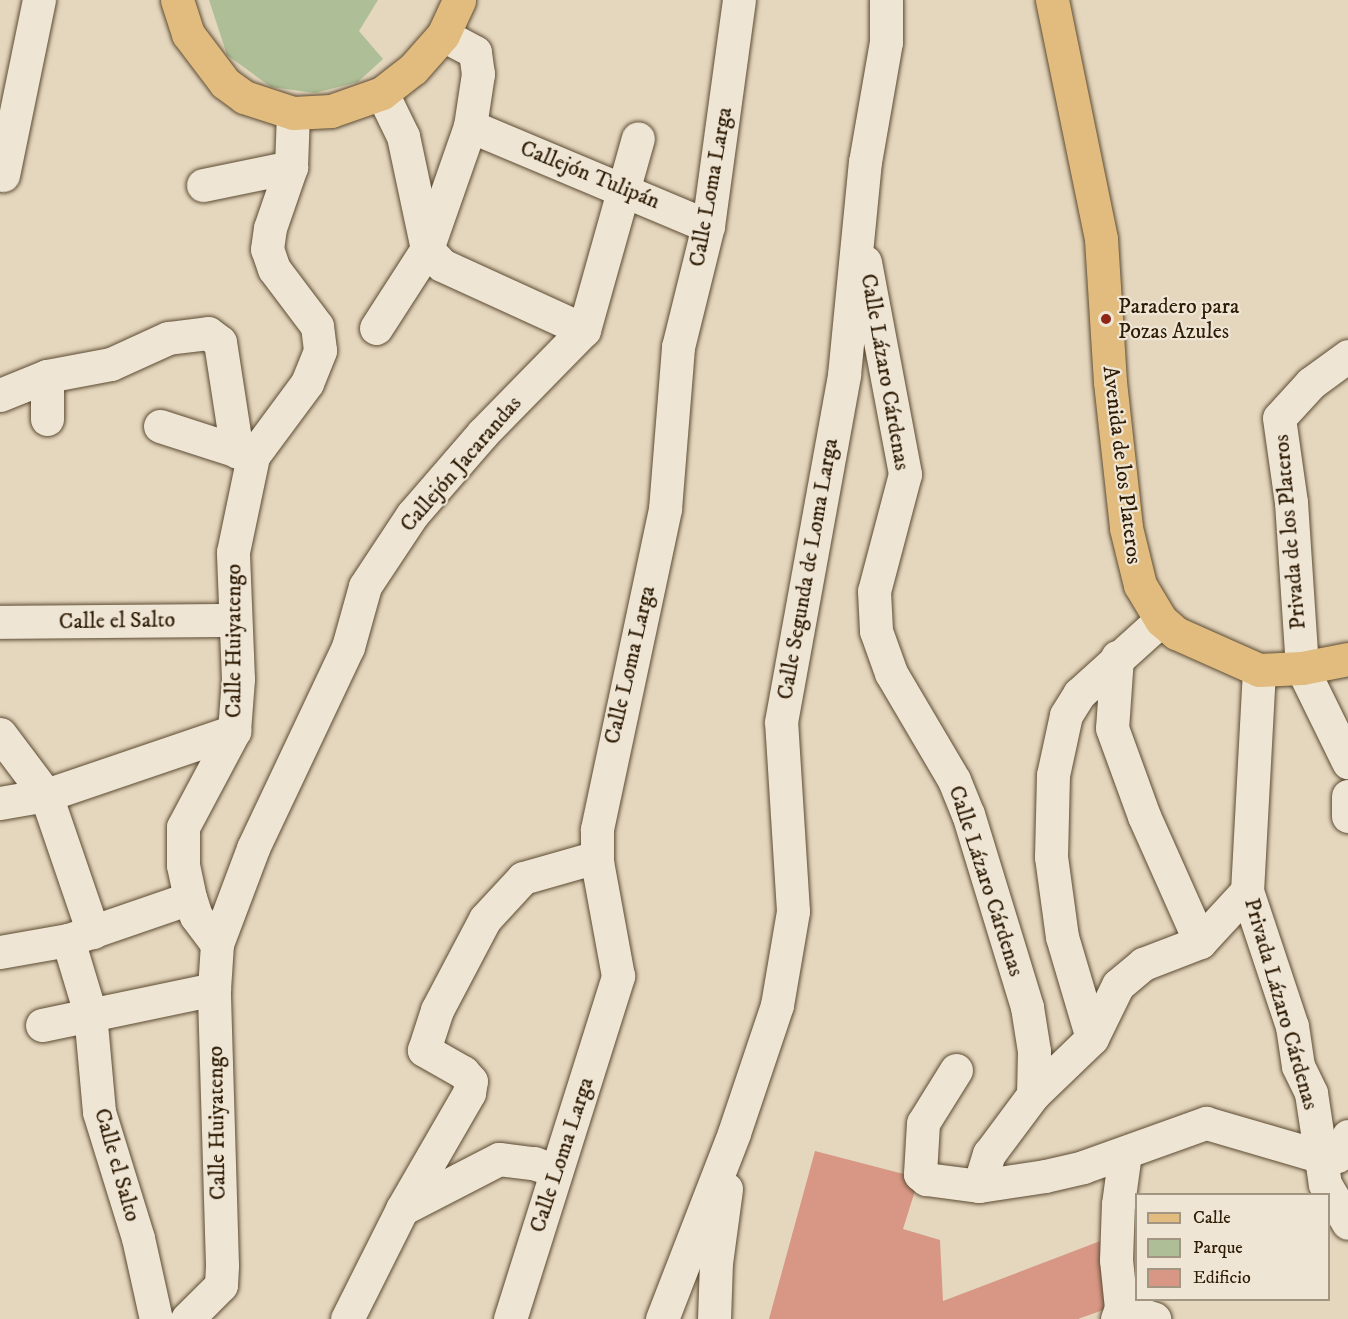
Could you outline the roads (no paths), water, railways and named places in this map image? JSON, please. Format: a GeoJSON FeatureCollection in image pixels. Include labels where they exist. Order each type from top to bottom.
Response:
{"type":"FeatureCollection","features":[{"type":"Feature","properties":{"kind":"main road"},"geometry":{"type":"LineString","coordinates":[[177,0],[189,34],[225,83],[244,97],[293,113],[331,111],[382,93],[412,69],[443,35],[459,0]]}},
{"type":"Feature","properties":{"kind":"main road","name":"Avenida de los Plateros"},"geometry":{"type":"LineString","coordinates":[[1052,0],[1101,239],[1110,382],[1126,528],[1134,570],[1161,620],[1176,633],[1259,670],[1302,668],[1348,659]]}},
{"type":"Feature","properties":{"kind":"street"},"geometry":{"type":"LineString","coordinates":[[3,175],[39,0]]}},
{"type":"Feature","properties":{"kind":"street","name":"Calle Loma Larga"},"geometry":{"type":"LineString","coordinates":[[510,1319],[618,976],[597,862],[597,829],[610,753],[665,509],[678,347],[708,226],[739,0]]}},
{"type":"Feature","properties":{"kind":"street","name":"Calle Segunda de Loma Larga"},"geometry":{"type":"LineString","coordinates":[[662,1319],[734,1133],[777,1005],[793,911],[782,722],[844,375],[858,225],[886,42],[886,0]]}},
{"type":"Feature","properties":{"kind":"street"},"geometry":{"type":"LineString","coordinates":[[376,328],[427,249],[470,126],[478,74],[475,52],[443,35]]}},
{"type":"Feature","properties":{"kind":"street"},"geometry":{"type":"LineString","coordinates":[[382,93],[403,136],[427,249],[442,265],[584,330]]}},
{"type":"Feature","properties":{"kind":"street","name":"Calle Huiyatengo"},"geometry":{"type":"LineString","coordinates":[[187,1319],[221,1285],[214,989],[217,944],[196,916],[190,898],[183,865],[183,827],[234,731],[238,679],[233,552],[245,454],[307,383],[320,350],[317,326],[274,268],[267,249],[270,228],[291,167],[293,113]]}},
{"type":"Feature","properties":{"kind":"street","name":"Callejón Tulipán"},"geometry":{"type":"LineString","coordinates":[[470,126],[708,226]]}},
{"type":"Feature","properties":{"kind":"street","name":"Callejón Jacarandas"},"geometry":{"type":"LineString","coordinates":[[217,944],[253,848],[348,647],[365,586],[412,515],[483,433],[584,330],[638,138]]}},
{"type":"Feature","properties":{"kind":"street"},"geometry":{"type":"LineString","coordinates":[[203,185],[291,167]]}},
{"type":"Feature","properties":{"kind":"street","name":"Calle Lázaro Cárdenas"},"geometry":{"type":"LineString","coordinates":[[858,225],[906,474],[874,591],[876,632],[891,673],[954,780],[968,814],[1028,1006],[1034,1051],[1033,1095]]}},
{"type":"Feature","properties":{"kind":"street"},"geometry":{"type":"LineString","coordinates":[[0,395],[47,376],[111,364],[168,338],[208,333],[220,342],[245,454]]}},
{"type":"Feature","properties":{"kind":"street","name":"Privada de los Plateros"},"geometry":{"type":"LineString","coordinates":[[1302,668],[1291,502],[1279,418],[1311,383],[1348,356]]}},
{"type":"Feature","properties":{"kind":"street"},"geometry":{"type":"LineString","coordinates":[[47,376],[47,419]]}},
{"type":"Feature","properties":{"kind":"street"},"geometry":{"type":"LineString","coordinates":[[174,430],[245,454]]}},
{"type":"Feature","properties":{"kind":"street","name":"Calle el Salto"},"geometry":{"type":"LineString","coordinates":[[0,622],[234,620]]}},
{"type":"Feature","properties":{"kind":"street"},"geometry":{"type":"LineString","coordinates":[[1092,1038],[1062,937],[1051,857],[1053,775],[1066,715],[1079,694],[1117,657],[1161,620]]}},
{"type":"Feature","properties":{"kind":"street"},"geometry":{"type":"LineString","coordinates":[[1117,657],[1113,728],[1144,816],[1168,864],[1200,942]]}},
{"type":"Feature","properties":{"kind":"street"},"geometry":{"type":"LineString","coordinates":[[1302,668],[1348,762]]}},
{"type":"Feature","properties":{"kind":"street","name":"Privada Lázaro Cárdenas"},"geometry":{"type":"LineString","coordinates":[[1259,670],[1247,891],[1292,1026],[1298,1066],[1311,1093],[1325,1184],[1348,1223]]}},
{"type":"Feature","properties":{"kind":"street"},"geometry":{"type":"LineString","coordinates":[[0,803],[46,795],[234,731]]}},
{"type":"Feature","properties":{"kind":"street","name":"Calle el Salto"},"geometry":{"type":"LineString","coordinates":[[0,734],[46,795],[81,936],[99,1112],[138,1238],[156,1319]]}},
{"type":"Feature","properties":{"kind":"street"},"geometry":{"type":"LineString","coordinates":[[1348,796],[1348,816]]}},
{"type":"Feature","properties":{"kind":"street"},"geometry":{"type":"LineString","coordinates":[[347,1319],[402,1209],[469,1093],[471,1081],[463,1072],[424,1050],[437,1010],[485,919],[523,878],[592,858],[597,862]]}},
{"type":"Feature","properties":{"kind":"street"},"geometry":{"type":"LineString","coordinates":[[979,1186],[989,1154],[1033,1095],[1092,1038],[1118,985],[1143,964],[1200,942],[1247,891]]}},
{"type":"Feature","properties":{"kind":"street"},"geometry":{"type":"LineString","coordinates":[[0,952],[81,936],[190,898]]}},
{"type":"Feature","properties":{"kind":"street"},"geometry":{"type":"LineString","coordinates":[[42,1025],[90,1013],[214,989]]}},
{"type":"Feature","properties":{"kind":"street"},"geometry":{"type":"LineString","coordinates":[[956,1070],[923,1123],[920,1174],[926,1179],[979,1186],[1045,1176],[1125,1153],[1206,1123],[1322,1158],[1337,1156],[1348,1136]]}},
{"type":"Feature","properties":{"kind":"street","name":"Calle Segunda de Loma Larga"},"geometry":{"type":"LineString","coordinates":[[714,1319],[716,1263],[734,1133]]}},
{"type":"Feature","properties":{"kind":"street"},"geometry":{"type":"LineString","coordinates":[[1125,1153],[1116,1260],[1119,1313],[1154,1319]]}},
{"type":"Feature","properties":{"kind":"street"},"geometry":{"type":"LineString","coordinates":[[402,1209],[499,1159],[534,1163],[555,1171]]}},
{"type":"Feature","properties":{"kind":"place","name":"Paradero para Pozas Azules"},"geometry":{"type":"Point","coordinates":[1106,319]}}]}
